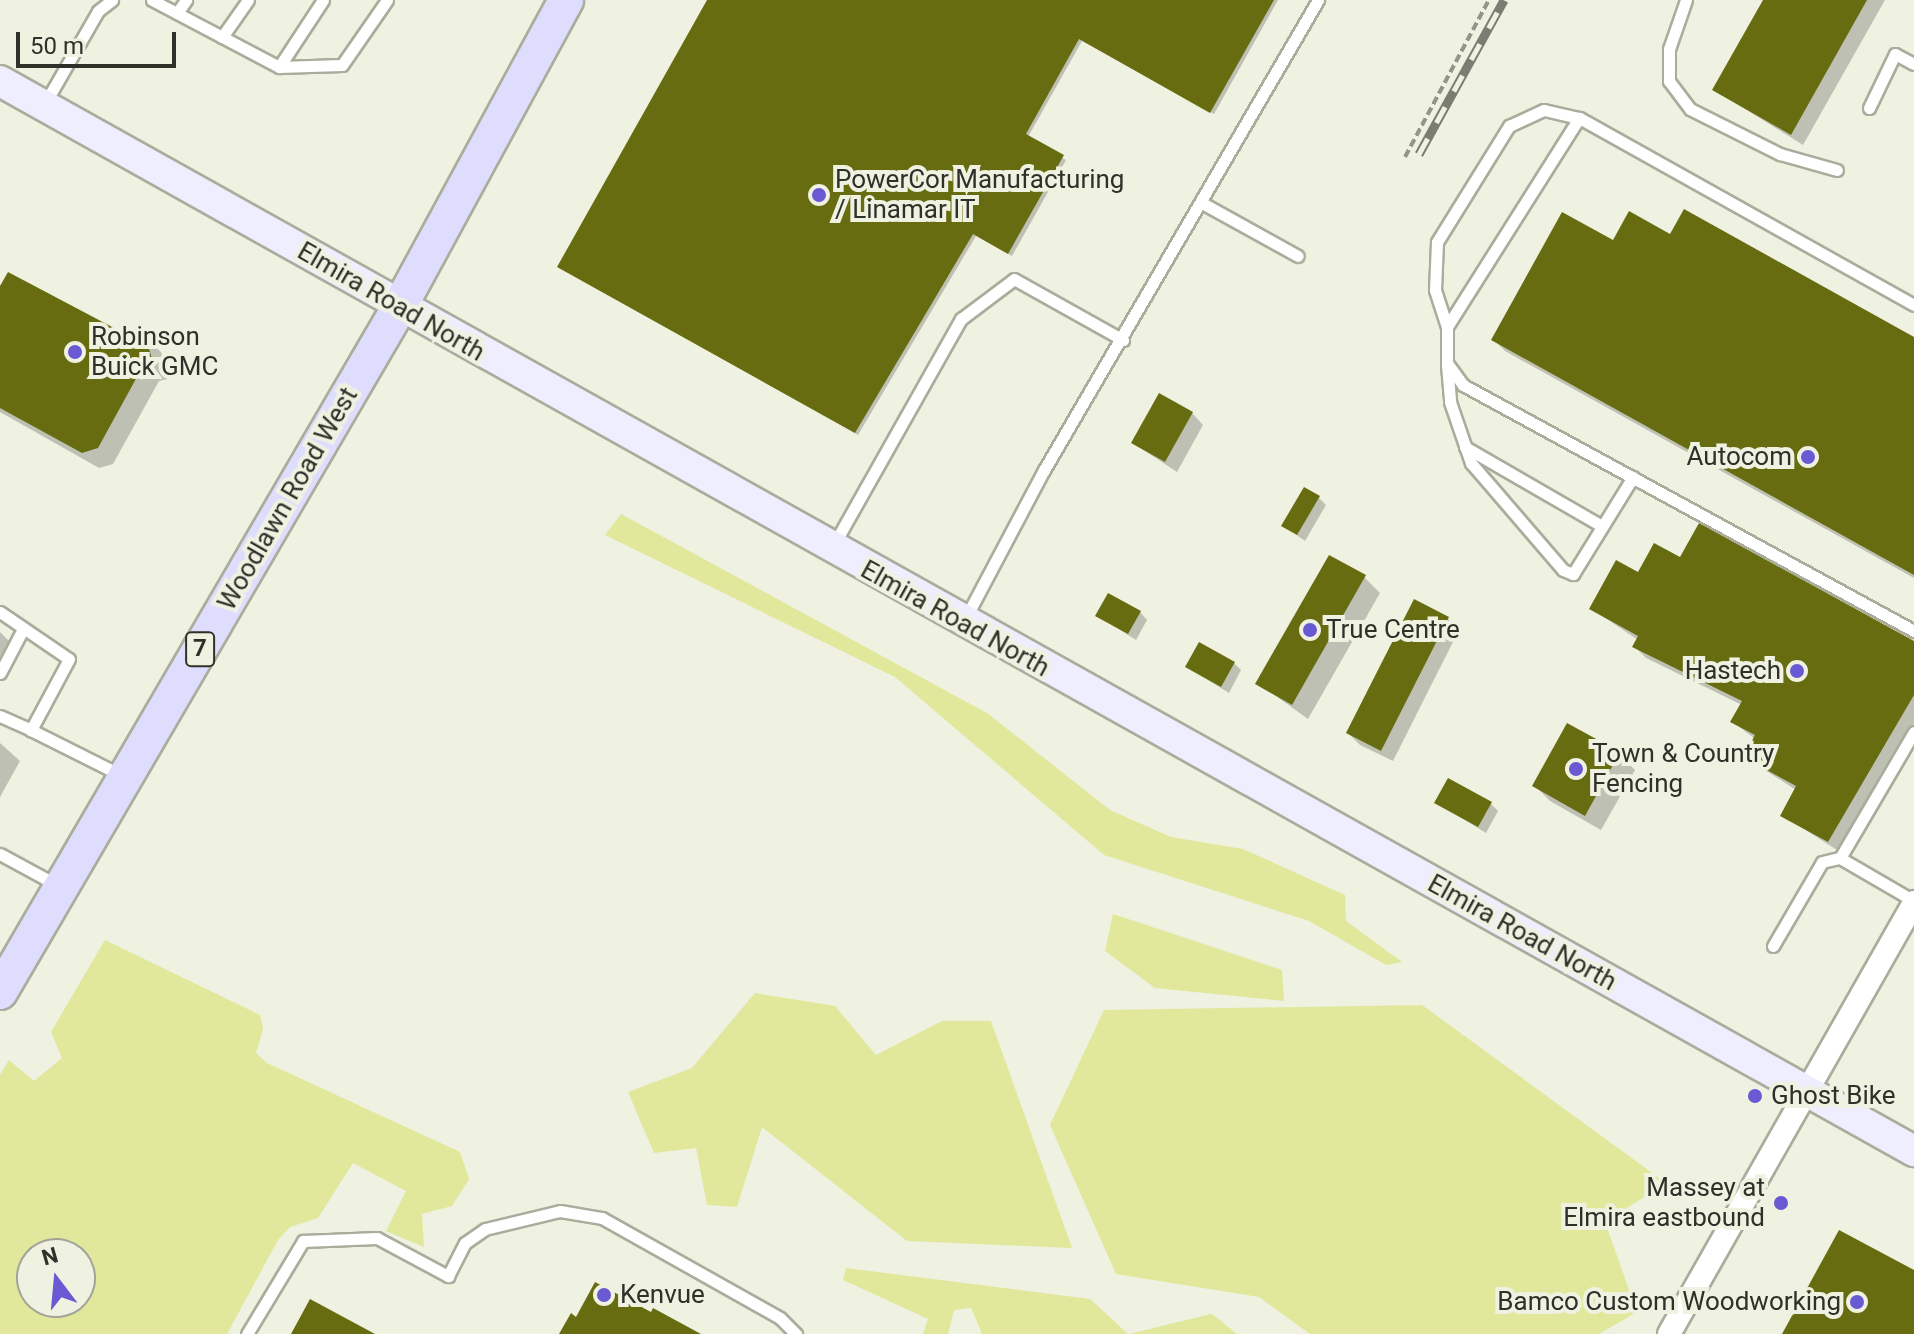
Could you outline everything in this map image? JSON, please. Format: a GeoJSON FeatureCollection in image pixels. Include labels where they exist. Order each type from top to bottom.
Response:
{"type":"FeatureCollection","features":[{"type":"Feature","properties":{"kind":"main road","name":"Woodlawn Road West"},"geometry":{"type":"LineString","coordinates":[[0,992],[400,306],[566,0]]}},
{"type":"Feature","properties":{"kind":"main road","name":"Elmira Road North"},"geometry":{"type":"LineString","coordinates":[[0,81],[962,623],[1914,1151]]}},
{"type":"Feature","properties":{"kind":"street"},"geometry":{"type":"LineString","coordinates":[[1669,1334],[1914,902]]}},
{"type":"Feature","properties":{"kind":"lane"},"geometry":{"type":"LineString","coordinates":[[44,106],[98,11],[112,0]]}},
{"type":"Feature","properties":{"kind":"lane"},"geometry":{"type":"LineString","coordinates":[[152,0],[279,67],[342,65],[387,0]]}},
{"type":"Feature","properties":{"kind":"lane"},"geometry":{"type":"LineString","coordinates":[[177,13],[186,0]]}},
{"type":"Feature","properties":{"kind":"lane"},"geometry":{"type":"LineString","coordinates":[[222,37],[248,0]]}},
{"type":"Feature","properties":{"kind":"lane"},"geometry":{"type":"LineString","coordinates":[[279,67],[323,0]]}},
{"type":"Feature","properties":{"kind":"lane"},"geometry":{"type":"LineString","coordinates":[[962,623],[1044,470],[1204,204],[1318,0]]}},
{"type":"Feature","properties":{"kind":"lane"},"geometry":{"type":"LineString","coordinates":[[1686,0],[1669,49],[1669,81],[1690,109],[1780,154],[1837,170]]}},
{"type":"Feature","properties":{"kind":"lane"},"geometry":{"type":"LineString","coordinates":[[1869,108],[1895,54],[1914,64]]}},
{"type":"Feature","properties":{"kind":"lane"},"geometry":{"type":"LineString","coordinates":[[1633,477],[1573,574],[1563,570],[1480,474],[1465,447],[1450,402],[1447,327],[1435,290],[1437,242],[1509,126],[1544,110],[1579,118],[1914,305]]}},
{"type":"Feature","properties":{"kind":"lane"},"geometry":{"type":"LineString","coordinates":[[1447,327],[1579,118]]}},
{"type":"Feature","properties":{"kind":"lane"},"geometry":{"type":"LineString","coordinates":[[1204,204],[1298,256]]}},
{"type":"Feature","properties":{"kind":"lane"},"geometry":{"type":"LineString","coordinates":[[831,549],[961,319],[1014,279],[1123,340]]}},
{"type":"Feature","properties":{"kind":"lane"},"geometry":{"type":"LineString","coordinates":[[1447,363],[1463,385],[1914,631]]}},
{"type":"Feature","properties":{"kind":"lane"},"geometry":{"type":"LineString","coordinates":[[1465,447],[1602,526]]}},
{"type":"Feature","properties":{"kind":"lane"},"geometry":{"type":"LineString","coordinates":[[0,612],[22,631],[69,659],[31,730]]}},
{"type":"Feature","properties":{"kind":"lane"},"geometry":{"type":"LineString","coordinates":[[0,673],[22,631]]}},
{"type":"Feature","properties":{"kind":"lane"},"geometry":{"type":"LineString","coordinates":[[0,716],[125,777]]}},
{"type":"Feature","properties":{"kind":"lane"},"geometry":{"type":"LineString","coordinates":[[1840,858],[1914,732]]}},
{"type":"Feature","properties":{"kind":"lane"},"geometry":{"type":"LineString","coordinates":[[0,854],[61,887]]}},
{"type":"Feature","properties":{"kind":"lane"},"geometry":{"type":"LineString","coordinates":[[1773,946],[1822,862],[1840,858],[1914,902]]}},
{"type":"Feature","properties":{"kind":"lane"},"geometry":{"type":"LineString","coordinates":[[247,1334],[296,1246],[313,1237],[377,1238],[448,1276],[465,1243],[485,1229],[560,1211],[602,1218],[780,1318],[796,1334]]}},
{"type":"Feature","properties":{"kind":"path"},"geometry":{"type":"LineString","coordinates":[[1405,157],[1489,0]]}},
{"type":"Feature","properties":{"kind":"green space"},"geometry":{"type":"Polygon","coordinates":[[[621,514],[987,713],[1110,810],[1171,837],[1243,849],[1345,895],[1346,921],[1402,962],[1386,965],[1309,921],[1104,855],[895,677],[605,535],[621,514]]]}},
{"type":"Feature","properties":{"kind":"green space"},"geometry":{"type":"Polygon","coordinates":[[[1113,914],[1282,970],[1284,1001],[1155,988],[1105,951],[1113,914]]]}},
{"type":"Feature","properties":{"kind":"green space"},"geometry":{"type":"Polygon","coordinates":[[[105,940],[260,1015],[263,1029],[256,1053],[267,1063],[460,1152],[469,1179],[452,1206],[422,1214],[424,1247],[386,1231],[406,1191],[353,1163],[318,1218],[290,1227],[278,1240],[227,1334],[0,1334],[0,1075],[9,1060],[34,1081],[62,1058],[51,1032],[105,940]]]}},
{"type":"Feature","properties":{"kind":"green space"},"geometry":{"type":"Polygon","coordinates":[[[755,993],[835,1006],[876,1055],[942,1021],[991,1021],[1072,1248],[907,1241],[762,1127],[737,1207],[707,1205],[696,1148],[654,1153],[628,1092],[692,1068],[755,993]]]}},
{"type":"Feature","properties":{"kind":"green space"},"geometry":{"type":"Polygon","coordinates":[[[1422,1005],[1666,1183],[1605,1222],[1637,1312],[1599,1334],[1310,1334],[1259,1297],[1116,1274],[1050,1125],[1104,1010],[1422,1005]]]}},
{"type":"Feature","properties":{"kind":"green space"},"geometry":{"type":"Polygon","coordinates":[[[846,1268],[1090,1299],[1128,1334],[982,1334],[971,1308],[954,1310],[948,1334],[923,1334],[928,1319],[843,1280],[846,1268]]]}},
{"type":"Feature","properties":{"kind":"green space"},"geometry":{"type":"Polygon","coordinates":[[[1211,1314],[1237,1334],[1129,1334],[1211,1314]]]}},
{"type":"Feature","properties":{"kind":"building","name":"PowerCor Manufacturing / Linamar IT"},"geometry":{"type":"Polygon","coordinates":[[[707,0],[1274,0],[1210,113],[1079,39],[1026,134],[1064,155],[1008,254],[973,234],[855,433],[557,267],[707,0]]]}},
{"type":"Feature","properties":{"kind":"building"},"geometry":{"type":"Polygon","coordinates":[[[1763,0],[1867,0],[1791,135],[1712,90],[1763,0]]]}},
{"type":"Feature","properties":{"kind":"building","name":"Autocom"},"geometry":{"type":"Polygon","coordinates":[[[1684,209],[1914,337],[1914,575],[1491,340],[1562,212],[1613,240],[1629,211],[1670,234],[1684,209]]]}},
{"type":"Feature","properties":{"kind":"building","name":"Robinson Buick GMC"},"geometry":{"type":"Polygon","coordinates":[[[8,272],[133,338],[145,334],[153,363],[143,366],[98,448],[82,453],[0,408],[0,286],[8,272]]]}},
{"type":"Feature","properties":{"kind":"building"},"geometry":{"type":"Polygon","coordinates":[[[1159,393],[1193,412],[1165,462],[1131,443],[1159,393]]]}},
{"type":"Feature","properties":{"kind":"building"},"geometry":{"type":"Polygon","coordinates":[[[1304,487],[1320,496],[1297,535],[1281,526],[1304,487]]]}},
{"type":"Feature","properties":{"kind":"building","name":"Hastech"},"geometry":{"type":"Polygon","coordinates":[[[1699,523],[1914,641],[1914,695],[1828,842],[1780,816],[1796,786],[1743,757],[1755,735],[1730,722],[1742,701],[1632,647],[1638,636],[1589,609],[1616,560],[1638,572],[1654,543],[1680,557],[1699,523]]]}},
{"type":"Feature","properties":{"kind":"building","name":"True Centre"},"geometry":{"type":"Polygon","coordinates":[[[1329,555],[1366,575],[1292,705],[1255,684],[1329,555]]]}},
{"type":"Feature","properties":{"kind":"building"},"geometry":{"type":"Polygon","coordinates":[[[1108,593],[1141,611],[1128,634],[1095,616],[1108,593]]]}},
{"type":"Feature","properties":{"kind":"building"},"geometry":{"type":"Polygon","coordinates":[[[1414,599],[1449,617],[1381,751],[1346,733],[1414,599]]]}},
{"type":"Feature","properties":{"kind":"building"},"geometry":{"type":"Polygon","coordinates":[[[1199,642],[1235,662],[1221,687],[1185,667],[1199,642]]]}},
{"type":"Feature","properties":{"kind":"building","name":"Town & Country Fencing"},"geometry":{"type":"Polygon","coordinates":[[[1567,723],[1620,752],[1585,816],[1532,786],[1567,723]]]}},
{"type":"Feature","properties":{"kind":"building"},"geometry":{"type":"Polygon","coordinates":[[[1448,778],[1492,802],[1478,827],[1434,803],[1448,778]]]}},
{"type":"Feature","properties":{"kind":"building","name":"Bamco Custom Woodworking"},"geometry":{"type":"Polygon","coordinates":[[[1839,1230],[1914,1270],[1914,1334],[1782,1334],[1839,1230]]]}},
{"type":"Feature","properties":{"kind":"building","name":"Kenvue"},"geometry":{"type":"Polygon","coordinates":[[[595,1282],[701,1334],[559,1334],[571,1313],[576,1317],[595,1282]]]}},
{"type":"Feature","properties":{"kind":"building"},"geometry":{"type":"Polygon","coordinates":[[[310,1299],[375,1334],[291,1334],[310,1299]]]}},
{"type":"Feature","properties":{"kind":"railway"},"geometry":{"type":"LineString","coordinates":[[1419,154],[1504,0]]}},
{"type":"Feature","properties":{"kind":"place","name":"PowerCor Manufacturing / Linamar IT"},"geometry":{"type":"Point","coordinates":[819,195]}},
{"type":"Feature","properties":{"kind":"place","name":"Robinson Buick GMC"},"geometry":{"type":"Point","coordinates":[75,352]}},
{"type":"Feature","properties":{"kind":"place","name":"Autocom"},"geometry":{"type":"Point","coordinates":[1808,457]}},
{"type":"Feature","properties":{"kind":"place","name":"True Centre"},"geometry":{"type":"Point","coordinates":[1310,630]}},
{"type":"Feature","properties":{"kind":"place","name":"Hastech"},"geometry":{"type":"Point","coordinates":[1797,671]}},
{"type":"Feature","properties":{"kind":"place","name":"Town & Country Fencing"},"geometry":{"type":"Point","coordinates":[1576,769]}},
{"type":"Feature","properties":{"kind":"place","name":"Ghost Bike"},"geometry":{"type":"Point","coordinates":[1755,1096]}},
{"type":"Feature","properties":{"kind":"place","name":"Massey at Elmira eastbound"},"geometry":{"type":"Point","coordinates":[1781,1203]}},
{"type":"Feature","properties":{"kind":"place","name":"Kenvue"},"geometry":{"type":"Point","coordinates":[604,1295]}},
{"type":"Feature","properties":{"kind":"place","name":"Bamco Custom Woodworking"},"geometry":{"type":"Point","coordinates":[1857,1302]}}]}
